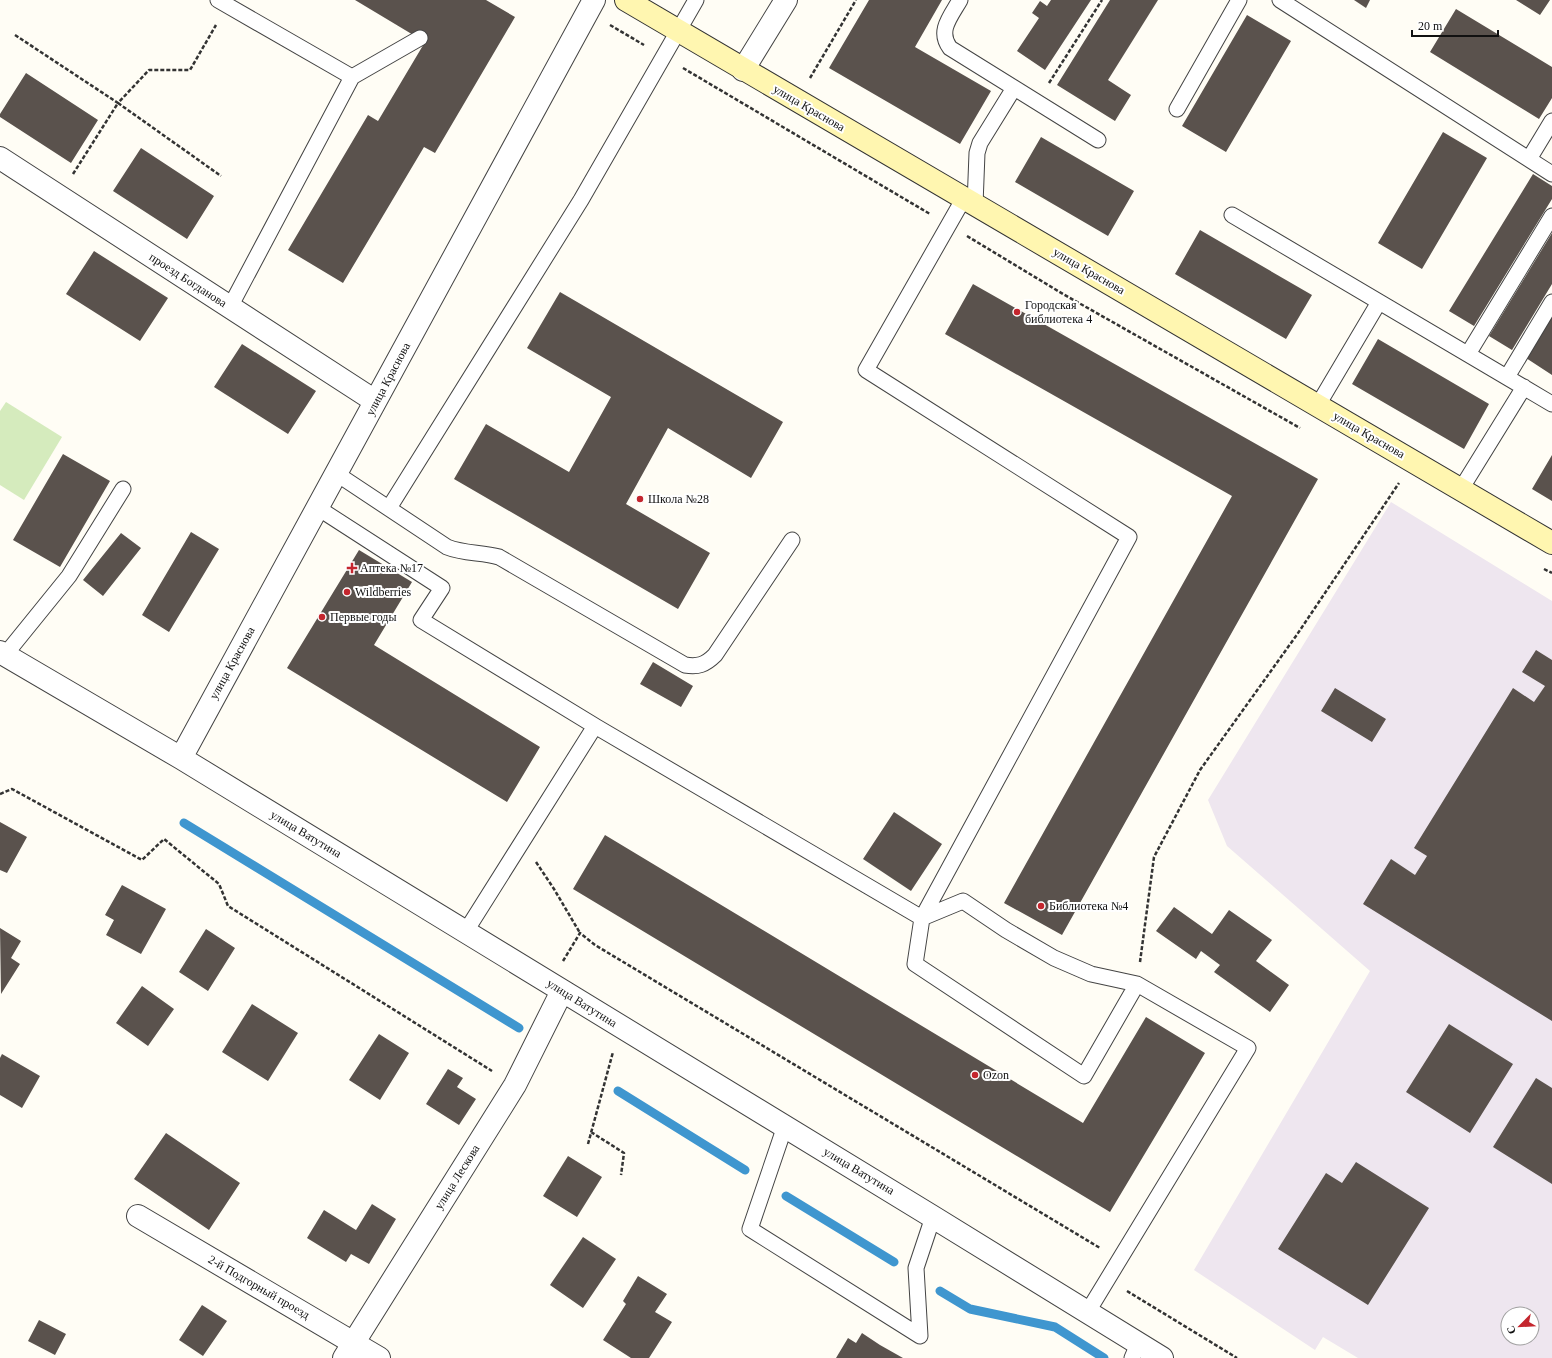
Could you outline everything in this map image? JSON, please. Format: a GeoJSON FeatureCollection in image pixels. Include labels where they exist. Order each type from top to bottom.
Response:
{"type":"FeatureCollection","features":[{"type":"Feature","properties":{"kind":"street","name":"улица Краснова"},"geometry":{"type":"LineString","coordinates":[[626,0],[743,70],[1552,543]]}},
{"type":"Feature","properties":{"kind":"street"},"geometry":{"type":"LineString","coordinates":[[743,70],[786,0]]}},
{"type":"Feature","properties":{"kind":"street","name":"улица Краснова"},"geometry":{"type":"LineString","coordinates":[[181,758],[591,6]]}},
{"type":"Feature","properties":{"kind":"street","name":"проезд Богданова"},"geometry":{"type":"LineString","coordinates":[[0,158],[376,401]]}},
{"type":"Feature","properties":{"kind":"street","name":"улица Ватутина"},"geometry":{"type":"LineString","coordinates":[[3,654],[181,758],[933,1217],[1087,1313],[1135,1351],[1162,1358]]}},
{"type":"Feature","properties":{"kind":"street","name":"улица Лескова"},"geometry":{"type":"LineString","coordinates":[[348,1350],[515,1085],[556,987]]}},
{"type":"Feature","properties":{"kind":"street","name":"2-й Подгорный проезд"},"geometry":{"type":"LineString","coordinates":[[138,1216],[348,1350],[379,1358]]}},
{"type":"Feature","properties":{"kind":"lane"},"geometry":{"type":"LineString","coordinates":[[390,508],[581,200],[696,0]]}},
{"type":"Feature","properties":{"kind":"lane"},"geometry":{"type":"LineString","coordinates":[[960,0],[944,27],[943,34],[945,42],[950,48],[1098,140]]}},
{"type":"Feature","properties":{"kind":"lane"},"geometry":{"type":"LineString","coordinates":[[1177,109],[1239,0]]}},
{"type":"Feature","properties":{"kind":"lane"},"geometry":{"type":"LineString","coordinates":[[1280,0],[1552,174]]}},
{"type":"Feature","properties":{"kind":"lane"},"geometry":{"type":"LineString","coordinates":[[223,3],[352,77]]}},
{"type":"Feature","properties":{"kind":"lane"},"geometry":{"type":"LineString","coordinates":[[230,307],[352,77],[420,38]]}},
{"type":"Feature","properties":{"kind":"lane"},"geometry":{"type":"LineString","coordinates":[[1014,88],[980,142],[969,202],[948,225],[866,370],[1129,537],[922,918],[915,964],[1084,1076],[1137,984]]}},
{"type":"Feature","properties":{"kind":"lane"},"geometry":{"type":"LineString","coordinates":[[1529,159],[1552,121]]}},
{"type":"Feature","properties":{"kind":"lane"},"geometry":{"type":"LineString","coordinates":[[1232,215],[1552,404]]}},
{"type":"Feature","properties":{"kind":"lane"},"geometry":{"type":"LineString","coordinates":[[1468,354],[1552,216]]}},
{"type":"Feature","properties":{"kind":"lane"},"geometry":{"type":"LineString","coordinates":[[1318,405],[1379,302]]}},
{"type":"Feature","properties":{"kind":"lane"},"geometry":{"type":"LineString","coordinates":[[1507,377],[1552,302]]}},
{"type":"Feature","properties":{"kind":"lane"},"geometry":{"type":"LineString","coordinates":[[1461,489],[1524,387]]}},
{"type":"Feature","properties":{"kind":"lane"},"geometry":{"type":"LineString","coordinates":[[336,474],[390,508],[447,547],[458,552],[486,553],[499,557],[685,665],[697,666],[708,662],[715,655],[792,540]]}},
{"type":"Feature","properties":{"kind":"lane"},"geometry":{"type":"LineString","coordinates":[[3,654],[69,576],[123,489]]}},
{"type":"Feature","properties":{"kind":"lane"},"geometry":{"type":"LineString","coordinates":[[318,508],[442,588],[421,620],[595,726],[922,918]]}},
{"type":"Feature","properties":{"kind":"lane"},"geometry":{"type":"LineString","coordinates":[[466,931],[595,726]]}},
{"type":"Feature","properties":{"kind":"lane"},"geometry":{"type":"LineString","coordinates":[[922,918],[963,901],[1006,930],[1054,958],[1091,974],[1137,984],[1248,1048],[1087,1313]]}},
{"type":"Feature","properties":{"kind":"lane"},"geometry":{"type":"LineString","coordinates":[[785,1126],[750,1229],[920,1336],[916,1268],[933,1217]]}},
{"type":"Feature","properties":{"kind":"path"},"geometry":{"type":"LineString","coordinates":[[808,80],[856,0]]}},
{"type":"Feature","properties":{"kind":"path"},"geometry":{"type":"LineString","coordinates":[[1037,102],[1102,0]]}},
{"type":"Feature","properties":{"kind":"path"},"geometry":{"type":"LineString","coordinates":[[59,196],[118,103],[149,70],[190,70],[223,3]]}},
{"type":"Feature","properties":{"kind":"path"},"geometry":{"type":"LineString","coordinates":[[591,6],[663,56],[1063,294],[1303,429]]}},
{"type":"Feature","properties":{"kind":"path"},"geometry":{"type":"LineString","coordinates":[[16,35],[118,103],[221,176]]}},
{"type":"Feature","properties":{"kind":"path"},"geometry":{"type":"LineString","coordinates":[[1137,984],[1154,856],[1200,770],[1296,636],[1414,461]]}},
{"type":"Feature","properties":{"kind":"path"},"geometry":{"type":"LineString","coordinates":[[1392,480],[1405,488]]}},
{"type":"Feature","properties":{"kind":"path"},"geometry":{"type":"LineString","coordinates":[[1539,566],[1552,574]]}},
{"type":"Feature","properties":{"kind":"path"},"geometry":{"type":"LineString","coordinates":[[0,794],[12,789],[142,860],[164,839],[219,884],[228,906],[515,1085]]}},
{"type":"Feature","properties":{"kind":"path"},"geometry":{"type":"LineString","coordinates":[[519,846],[538,865],[580,933],[595,945],[1120,1260]]}},
{"type":"Feature","properties":{"kind":"path"},"geometry":{"type":"LineString","coordinates":[[556,987],[580,933]]}},
{"type":"Feature","properties":{"kind":"path"},"geometry":{"type":"LineString","coordinates":[[588,1144],[620,1026]]}},
{"type":"Feature","properties":{"kind":"path"},"geometry":{"type":"LineString","coordinates":[[591,1132],[624,1153],[621,1175]]}},
{"type":"Feature","properties":{"kind":"path"},"geometry":{"type":"LineString","coordinates":[[1108,1279],[1237,1358]]}},
{"type":"Feature","properties":{"kind":"shaded area"},"geometry":{"type":"Polygon","coordinates":[[[1391,502],[1552,601],[1552,1358],[1358,1358],[1323,1337],[1315,1350],[1194,1270],[1370,971],[1227,846],[1208,800],[1391,502]]]}},
{"type":"Feature","properties":{"kind":"green space"},"geometry":{"type":"Polygon","coordinates":[[[6,402],[62,437],[24,500],[0,485],[0,411],[6,402]]]}},
{"type":"Feature","properties":{"kind":"building"},"geometry":{"type":"Polygon","coordinates":[[[355,0],[486,0],[515,17],[435,153],[424,147],[343,283],[288,250],[368,115],[378,121],[425,42],[355,0]]]}},
{"type":"Feature","properties":{"kind":"building"},"geometry":{"type":"Polygon","coordinates":[[[869,0],[942,0],[915,47],[991,91],[960,144],[829,68],[869,0]]]}},
{"type":"Feature","properties":{"kind":"building"},"geometry":{"type":"Polygon","coordinates":[[[1051,0],[1091,0],[1045,70],[1017,51],[1039,18],[1032,13],[1040,1],[1047,6],[1051,0]]]}},
{"type":"Feature","properties":{"kind":"building"},"geometry":{"type":"Polygon","coordinates":[[[1110,0],[1158,0],[1108,80],[1131,95],[1115,121],[1057,85],[1110,0]]]}},
{"type":"Feature","properties":{"kind":"building"},"geometry":{"type":"Polygon","coordinates":[[[1354,0],[1370,0],[1366,8],[1354,0]]]}},
{"type":"Feature","properties":{"kind":"building"},"geometry":{"type":"Polygon","coordinates":[[[1516,0],[1550,0],[1540,15],[1516,0]]]}},
{"type":"Feature","properties":{"kind":"building"},"geometry":{"type":"Polygon","coordinates":[[[1456,9],[1552,67],[1552,98],[1539,119],[1430,52],[1456,9]]]}},
{"type":"Feature","properties":{"kind":"building"},"geometry":{"type":"Polygon","coordinates":[[[1247,15],[1291,41],[1226,152],[1182,126],[1247,15]]]}},
{"type":"Feature","properties":{"kind":"building"},"geometry":{"type":"Polygon","coordinates":[[[26,73],[98,120],[71,163],[0,117],[0,114],[26,73]]]}},
{"type":"Feature","properties":{"kind":"building"},"geometry":{"type":"Polygon","coordinates":[[[1443,132],[1487,158],[1422,269],[1378,243],[1443,132]]]}},
{"type":"Feature","properties":{"kind":"building"},"geometry":{"type":"Polygon","coordinates":[[[1041,137],[1134,191],[1108,236],[1015,182],[1041,137]]]}},
{"type":"Feature","properties":{"kind":"building"},"geometry":{"type":"Polygon","coordinates":[[[141,148],[214,196],[187,239],[113,191],[141,148]]]}},
{"type":"Feature","properties":{"kind":"building"},"geometry":{"type":"Polygon","coordinates":[[[1533,174],[1552,186],[1552,199],[1474,326],[1449,311],[1533,174]]]}},
{"type":"Feature","properties":{"kind":"building"},"geometry":{"type":"Polygon","coordinates":[[[1200,230],[1312,295],[1286,339],[1175,274],[1200,230]]]}},
{"type":"Feature","properties":{"kind":"building"},"geometry":{"type":"Polygon","coordinates":[[[1552,233],[1552,284],[1512,350],[1489,336],[1552,233]]]}},
{"type":"Feature","properties":{"kind":"building"},"geometry":{"type":"Polygon","coordinates":[[[94,251],[168,298],[140,341],[66,294],[94,251]]]}},
{"type":"Feature","properties":{"kind":"building"},"geometry":{"type":"Polygon","coordinates":[[[973,284],[1318,479],[1062,935],[1004,903],[1232,496],[945,334],[973,284]]]}},
{"type":"Feature","properties":{"kind":"building"},"geometry":{"type":"Polygon","coordinates":[[[560,292],[783,422],[751,478],[668,428],[626,504],[710,553],[678,609],[454,479],[486,424],[569,472],[611,397],[527,348],[560,292]]]}},
{"type":"Feature","properties":{"kind":"building"},"geometry":{"type":"Polygon","coordinates":[[[1552,315],[1552,375],[1526,358],[1552,315]]]}},
{"type":"Feature","properties":{"kind":"building"},"geometry":{"type":"Polygon","coordinates":[[[1378,339],[1489,404],[1464,449],[1352,384],[1378,339]]]}},
{"type":"Feature","properties":{"kind":"building"},"geometry":{"type":"Polygon","coordinates":[[[242,344],[316,391],[288,434],[214,387],[242,344]]]}},
{"type":"Feature","properties":{"kind":"building"},"geometry":{"type":"Polygon","coordinates":[[[63,454],[110,481],[60,567],[13,540],[63,454]]]}},
{"type":"Feature","properties":{"kind":"building"},"geometry":{"type":"Polygon","coordinates":[[[1552,455],[1552,501],[1532,489],[1552,455]]]}},
{"type":"Feature","properties":{"kind":"building"},"geometry":{"type":"Polygon","coordinates":[[[191,532],[219,549],[169,632],[142,615],[191,532]]]}},
{"type":"Feature","properties":{"kind":"building"},"geometry":{"type":"Polygon","coordinates":[[[121,533],[141,548],[103,596],[83,580],[121,533]]]}},
{"type":"Feature","properties":{"kind":"building"},"geometry":{"type":"Polygon","coordinates":[[[359,550],[412,582],[374,645],[540,747],[507,802],[287,668],[359,550]]]}},
{"type":"Feature","properties":{"kind":"building"},"geometry":{"type":"Polygon","coordinates":[[[1536,650],[1552,660],[1552,1021],[1363,904],[1391,859],[1415,875],[1427,856],[1414,848],[1513,688],[1534,702],[1545,686],[1522,672],[1536,650]]]}},
{"type":"Feature","properties":{"kind":"building"},"geometry":{"type":"Polygon","coordinates":[[[653,662],[693,686],[681,707],[640,684],[653,662]]]}},
{"type":"Feature","properties":{"kind":"building"},"geometry":{"type":"Polygon","coordinates":[[[1335,688],[1386,719],[1372,742],[1321,711],[1335,688]]]}},
{"type":"Feature","properties":{"kind":"building"},"geometry":{"type":"Polygon","coordinates":[[[894,812],[942,844],[911,891],[863,859],[894,812]]]}},
{"type":"Feature","properties":{"kind":"building"},"geometry":{"type":"Polygon","coordinates":[[[0,822],[27,837],[7,873],[0,870],[0,822]]]}},
{"type":"Feature","properties":{"kind":"building"},"geometry":{"type":"Polygon","coordinates":[[[605,835],[1083,1123],[1146,1017],[1205,1053],[1110,1212],[573,889],[605,835]]]}},
{"type":"Feature","properties":{"kind":"building"},"geometry":{"type":"Polygon","coordinates":[[[122,885],[166,909],[141,954],[106,935],[114,920],[105,915],[122,885]]]}},
{"type":"Feature","properties":{"kind":"building"},"geometry":{"type":"Polygon","coordinates":[[[1174,907],[1212,934],[1229,910],[1272,940],[1256,961],[1289,985],[1270,1012],[1214,972],[1220,965],[1201,951],[1196,959],[1156,931],[1174,907]]]}},
{"type":"Feature","properties":{"kind":"building"},"geometry":{"type":"Polygon","coordinates":[[[0,928],[21,941],[11,958],[20,964],[1,994],[0,928]]]}},
{"type":"Feature","properties":{"kind":"building"},"geometry":{"type":"Polygon","coordinates":[[[206,929],[235,948],[208,991],[179,972],[206,929]]]}},
{"type":"Feature","properties":{"kind":"building"},"geometry":{"type":"Polygon","coordinates":[[[142,986],[174,1009],[148,1046],[116,1023],[142,986]]]}},
{"type":"Feature","properties":{"kind":"building"},"geometry":{"type":"Polygon","coordinates":[[[252,1004],[298,1033],[268,1081],[222,1052],[252,1004]]]}},
{"type":"Feature","properties":{"kind":"building"},"geometry":{"type":"Polygon","coordinates":[[[1449,1024],[1513,1064],[1470,1133],[1406,1092],[1449,1024]]]}},
{"type":"Feature","properties":{"kind":"building"},"geometry":{"type":"Polygon","coordinates":[[[379,1034],[409,1053],[380,1100],[349,1080],[379,1034]]]}},
{"type":"Feature","properties":{"kind":"building"},"geometry":{"type":"Polygon","coordinates":[[[2,1054],[40,1076],[22,1108],[0,1095],[0,1058],[2,1054]]]}},
{"type":"Feature","properties":{"kind":"building"},"geometry":{"type":"Polygon","coordinates":[[[448,1069],[463,1078],[457,1087],[476,1099],[459,1125],[426,1104],[448,1069]]]}},
{"type":"Feature","properties":{"kind":"building"},"geometry":{"type":"Polygon","coordinates":[[[1536,1078],[1552,1088],[1552,1184],[1493,1147],[1536,1078]]]}},
{"type":"Feature","properties":{"kind":"building"},"geometry":{"type":"Polygon","coordinates":[[[166,1133],[240,1183],[209,1230],[134,1179],[166,1133]]]}},
{"type":"Feature","properties":{"kind":"building"},"geometry":{"type":"Polygon","coordinates":[[[568,1156],[602,1177],[577,1217],[543,1196],[568,1156]]]}},
{"type":"Feature","properties":{"kind":"building"},"geometry":{"type":"Polygon","coordinates":[[[1356,1162],[1429,1208],[1368,1305],[1278,1249],[1326,1173],[1342,1183],[1356,1162]]]}},
{"type":"Feature","properties":{"kind":"building"},"geometry":{"type":"Polygon","coordinates":[[[372,1204],[396,1219],[369,1264],[351,1254],[346,1262],[307,1238],[324,1210],[356,1230],[372,1204]]]}},
{"type":"Feature","properties":{"kind":"building"},"geometry":{"type":"Polygon","coordinates":[[[583,1237],[616,1259],[583,1308],[550,1285],[583,1237]]]}},
{"type":"Feature","properties":{"kind":"building"},"geometry":{"type":"Polygon","coordinates":[[[638,1276],[667,1294],[655,1312],[672,1322],[649,1358],[631,1358],[603,1340],[626,1304],[623,1301],[638,1276]]]}},
{"type":"Feature","properties":{"kind":"building"},"geometry":{"type":"Polygon","coordinates":[[[202,1305],[227,1321],[203,1356],[179,1340],[202,1305]]]}},
{"type":"Feature","properties":{"kind":"building"},"geometry":{"type":"Polygon","coordinates":[[[39,1320],[66,1334],[55,1355],[28,1341],[39,1320]]]}},
{"type":"Feature","properties":{"kind":"building"},"geometry":{"type":"Polygon","coordinates":[[[862,1333],[903,1358],[836,1358],[848,1338],[856,1343],[862,1333]]]}},
{"type":"Feature","properties":{"kind":"waterway"},"geometry":{"type":"LineString","coordinates":[[184,823],[519,1028]]}},
{"type":"Feature","properties":{"kind":"waterway"},"geometry":{"type":"LineString","coordinates":[[618,1091],[745,1170]]}},
{"type":"Feature","properties":{"kind":"waterway"},"geometry":{"type":"LineString","coordinates":[[786,1196],[894,1262]]}},
{"type":"Feature","properties":{"kind":"waterway"},"geometry":{"type":"LineString","coordinates":[[940,1291],[970,1309],[1055,1327],[1104,1358]]}},
{"type":"Feature","properties":{"kind":"place","name":"Городская библиотека 4"},"geometry":{"type":"Point","coordinates":[1017,312]}},
{"type":"Feature","properties":{"kind":"place","name":"Школа №28"},"geometry":{"type":"Point","coordinates":[640,499]}},
{"type":"Feature","properties":{"kind":"place","name":"Аптека №17"},"geometry":{"type":"Point","coordinates":[352,568]}},
{"type":"Feature","properties":{"kind":"place","name":"Wildberries"},"geometry":{"type":"Point","coordinates":[347,592]}},
{"type":"Feature","properties":{"kind":"place","name":"Первые годы"},"geometry":{"type":"Point","coordinates":[322,617]}},
{"type":"Feature","properties":{"kind":"place","name":"Библиотека №4"},"geometry":{"type":"Point","coordinates":[1041,906]}},
{"type":"Feature","properties":{"kind":"place","name":"Ozon"},"geometry":{"type":"Point","coordinates":[975,1075]}}]}
